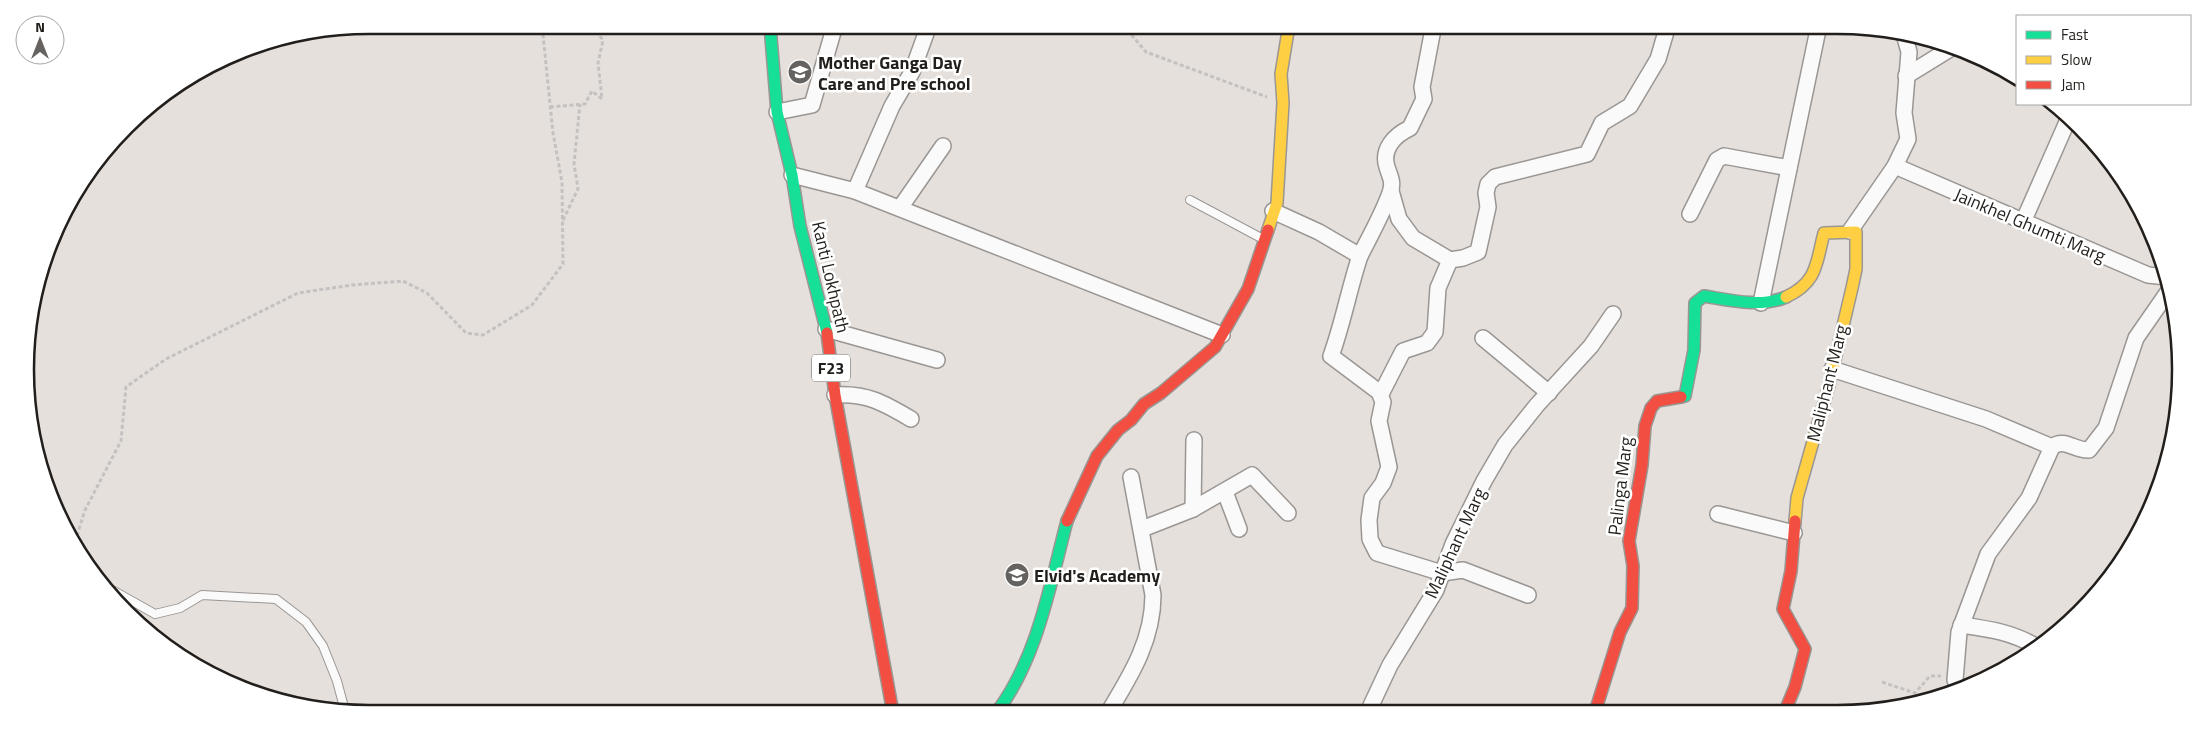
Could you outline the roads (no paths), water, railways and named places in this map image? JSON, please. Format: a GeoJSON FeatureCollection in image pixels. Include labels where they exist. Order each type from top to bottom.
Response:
{"type":"FeatureCollection","features":[{"type":"Feature","properties":{"kind":"main road","name":"Kanti Lokhpath"},"geometry":{"type":"LineString","coordinates":[[771,34],[776,112],[792,176],[800,226],[826,329],[835,395],[892,705]]}},
{"type":"Feature","properties":{"kind":"main road"},"geometry":{"type":"LineString","coordinates":[[1002,705],[1038,631],[1069,512],[1097,456],[1118,430],[1131,420],[1144,404],[1161,393],[1215,347],[1248,288],[1276,203],[1283,103],[1282,74],[1288,34]]}},
{"type":"Feature","properties":{"kind":"main road"},"geometry":{"type":"LineString","coordinates":[[1762,303],[1788,296],[1809,280],[1818,265],[1824,232],[1850,231]]}},
{"type":"Feature","properties":{"kind":"main road","name":"Maliphant Marg"},"geometry":{"type":"LineString","coordinates":[[1787,705],[1795,687],[1805,649],[1783,609],[1791,570],[1798,498],[1829,385],[1856,269],[1856,232],[1850,231]]}},
{"type":"Feature","properties":{"kind":"main road","name":"Palinga Marg"},"geometry":{"type":"LineString","coordinates":[[1597,705],[1620,632],[1632,608],[1633,566],[1629,541],[1642,465],[1645,426],[1651,408],[1657,401],[1672,400],[1685,396],[1690,382],[1694,350],[1695,303],[1704,296],[1762,303]]}},
{"type":"Feature","properties":{"kind":"street"},"geometry":{"type":"LineString","coordinates":[[776,112],[812,105],[832,34]]}},
{"type":"Feature","properties":{"kind":"street"},"geometry":{"type":"LineString","coordinates":[[855,191],[892,106],[912,72],[926,34]]}},
{"type":"Feature","properties":{"kind":"street"},"geometry":{"type":"LineString","coordinates":[[1432,34],[1422,87],[1424,99],[1410,128],[1398,134],[1388,146],[1386,160],[1392,176],[1391,191],[1399,219],[1413,238],[1450,260],[1478,252],[1488,207],[1486,193],[1488,184],[1495,177],[1587,154],[1602,124],[1630,106],[1658,59],[1665,34]]}},
{"type":"Feature","properties":{"kind":"street"},"geometry":{"type":"LineString","coordinates":[[1762,303],[1817,34]]}},
{"type":"Feature","properties":{"kind":"street"},"geometry":{"type":"LineString","coordinates":[[1850,231],[1895,166],[1908,138],[1904,113],[1909,52],[1906,41]]}},
{"type":"Feature","properties":{"kind":"street"},"geometry":{"type":"LineString","coordinates":[[1906,76],[1945,52]]}},
{"type":"Feature","properties":{"kind":"street"},"geometry":{"type":"LineString","coordinates":[[2024,222],[2066,124]]}},
{"type":"Feature","properties":{"kind":"street"},"geometry":{"type":"LineString","coordinates":[[900,208],[943,146]]}},
{"type":"Feature","properties":{"kind":"street"},"geometry":{"type":"LineString","coordinates":[[1690,214],[1716,160],[1724,156],[1790,168]]}},
{"type":"Feature","properties":{"kind":"street","name":"Jainkhel Ghumti Marg"},"geometry":{"type":"LineString","coordinates":[[1895,166],[2148,275],[2159,276]]}},
{"type":"Feature","properties":{"kind":"street"},"geometry":{"type":"LineString","coordinates":[[792,176],[855,191],[1025,260],[1222,335]]}},
{"type":"Feature","properties":{"kind":"street"},"geometry":{"type":"LineString","coordinates":[[1391,191],[1360,256],[1351,281],[1342,324],[1331,356],[1381,394],[1383,402],[1379,421],[1389,467],[1383,483],[1372,498],[1369,520],[1370,539],[1377,553],[1442,573],[1463,570],[1528,595]]}},
{"type":"Feature","properties":{"kind":"street"},"geometry":{"type":"LineString","coordinates":[[1273,211],[1319,232],[1360,256]]}},
{"type":"Feature","properties":{"kind":"street"},"geometry":{"type":"LineString","coordinates":[[1381,394],[1403,351],[1427,343],[1435,332],[1438,288],[1450,260]]}},
{"type":"Feature","properties":{"kind":"street"},"geometry":{"type":"LineString","coordinates":[[1955,680],[1957,643],[1961,626],[1988,554],[2029,498],[2052,447],[2058,443],[2063,443],[2082,451],[2089,450],[2098,440],[2106,428],[2136,338],[2164,297]]}},
{"type":"Feature","properties":{"kind":"street","name":"Maliphant Marg"},"geometry":{"type":"LineString","coordinates":[[1371,705],[1390,665],[1436,590],[1453,544],[1501,452],[1537,405],[1591,346],[1613,314]]}},
{"type":"Feature","properties":{"kind":"street"},"geometry":{"type":"LineString","coordinates":[[826,329],[937,360]]}},
{"type":"Feature","properties":{"kind":"street"},"geometry":{"type":"LineString","coordinates":[[1484,338],[1549,393]]}},
{"type":"Feature","properties":{"kind":"street"},"geometry":{"type":"LineString","coordinates":[[1832,369],[1986,419],[2052,447]]}},
{"type":"Feature","properties":{"kind":"street"},"geometry":{"type":"LineString","coordinates":[[835,395],[854,394],[884,403],[911,420]]}},
{"type":"Feature","properties":{"kind":"street"},"geometry":{"type":"LineString","coordinates":[[1193,509],[1194,440]]}},
{"type":"Feature","properties":{"kind":"street"},"geometry":{"type":"LineString","coordinates":[[1142,528],[1193,509],[1252,475],[1288,514]]}},
{"type":"Feature","properties":{"kind":"street"},"geometry":{"type":"LineString","coordinates":[[1112,705],[1146,643],[1150,629],[1153,595],[1131,476]]}},
{"type":"Feature","properties":{"kind":"street"},"geometry":{"type":"LineString","coordinates":[[1225,492],[1239,529]]}},
{"type":"Feature","properties":{"kind":"street"},"geometry":{"type":"LineString","coordinates":[[1718,514],[1794,532]]}},
{"type":"Feature","properties":{"kind":"street"},"geometry":{"type":"LineString","coordinates":[[1961,626],[2000,630],[2020,637],[2031,644]]}},
{"type":"Feature","properties":{"kind":"lane"},"geometry":{"type":"LineString","coordinates":[[1190,200],[1265,240]]}},
{"type":"Feature","properties":{"kind":"lane"},"geometry":{"type":"LineString","coordinates":[[120,594],[155,614],[180,608],[202,595],[276,599],[306,622],[323,646],[337,681],[343,704]]}},
{"type":"Feature","properties":{"kind":"place","name":"Mother Ganga Day Care and Pre school"},"geometry":{"type":"Point","coordinates":[800,72]}},
{"type":"Feature","properties":{"kind":"place","name":"Elvid's Academy"},"geometry":{"type":"Point","coordinates":[1017,575]}}]}
